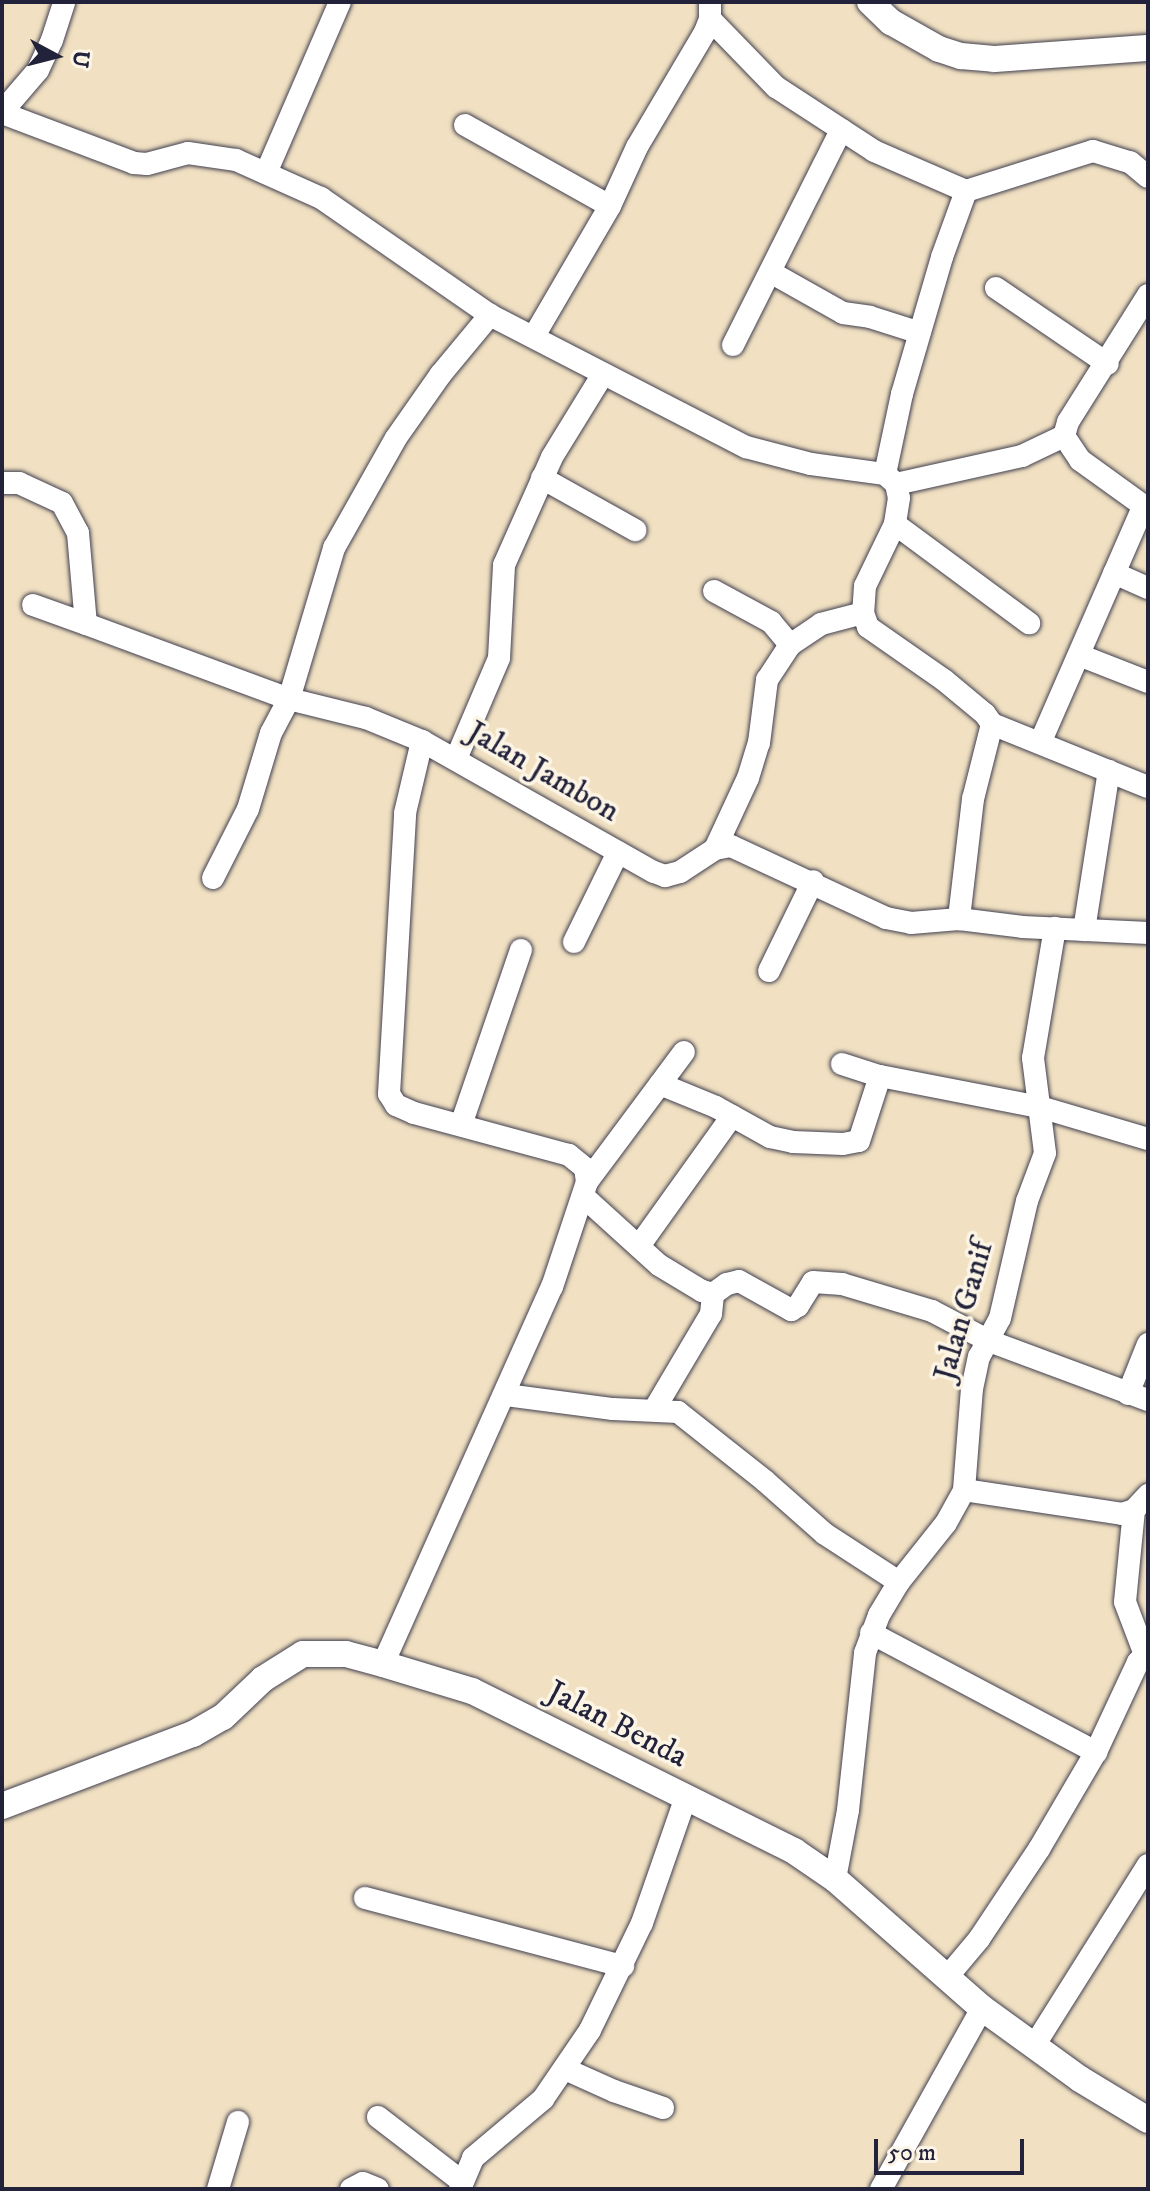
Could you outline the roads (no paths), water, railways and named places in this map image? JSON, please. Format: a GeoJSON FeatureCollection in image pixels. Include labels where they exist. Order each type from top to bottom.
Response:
{"type":"FeatureCollection","features":[{"type":"Feature","properties":{"kind":"street"},"geometry":{"type":"LineString","coordinates":[[64,2],[38,70],[2,113],[134,163],[147,164],[188,153],[216,155],[266,173],[321,198],[490,315],[746,447],[811,464],[891,479],[1022,456],[1064,436],[1068,422],[1108,364],[1148,295]]}},
{"type":"Feature","properties":{"kind":"street"},"geometry":{"type":"LineString","coordinates":[[266,173],[340,2]]}},
{"type":"Feature","properties":{"kind":"street"},"geometry":{"type":"LineString","coordinates":[[870,2],[891,22],[939,49],[961,56],[994,59],[1148,48]]}},
{"type":"Feature","properties":{"kind":"street"},"geometry":{"type":"LineString","coordinates":[[534,336],[610,206],[637,147],[710,10],[776,87],[874,151],[966,191],[1093,151],[1130,162],[1148,177]]}},
{"type":"Feature","properties":{"kind":"street"},"geometry":{"type":"LineString","coordinates":[[465,125],[610,206]]}},
{"type":"Feature","properties":{"kind":"street"},"geometry":{"type":"LineString","coordinates":[[733,345],[772,273],[841,130]]}},
{"type":"Feature","properties":{"kind":"street"},"geometry":{"type":"LineString","coordinates":[[966,191],[920,333],[891,479],[899,498],[895,524],[865,586],[863,613],[868,627],[944,680],[985,714],[992,724],[1148,787]]}},
{"type":"Feature","properties":{"kind":"street"},"geometry":{"type":"LineString","coordinates":[[772,273],[843,313],[870,317],[920,333]]}},
{"type":"Feature","properties":{"kind":"street"},"geometry":{"type":"LineString","coordinates":[[996,288],[1108,364]]}},
{"type":"Feature","properties":{"kind":"street"},"geometry":{"type":"LineString","coordinates":[[213,878],[248,809],[269,737],[289,699],[319,589],[334,548],[360,496],[441,374],[490,315]]}},
{"type":"Feature","properties":{"kind":"street"},"geometry":{"type":"LineString","coordinates":[[456,759],[499,658],[504,565],[542,478],[603,374]]}},
{"type":"Feature","properties":{"kind":"street"},"geometry":{"type":"LineString","coordinates":[[1040,743],[1145,508],[1080,460],[1064,436]]}},
{"type":"Feature","properties":{"kind":"street"},"geometry":{"type":"LineString","coordinates":[[542,478],[635,530]]}},
{"type":"Feature","properties":{"kind":"street"},"geometry":{"type":"LineString","coordinates":[[2,483],[19,483],[62,503],[78,533],[86,624]]}},
{"type":"Feature","properties":{"kind":"street"},"geometry":{"type":"LineString","coordinates":[[895,524],[1029,623]]}},
{"type":"Feature","properties":{"kind":"street"},"geometry":{"type":"LineString","coordinates":[[1114,573],[1148,588]]}},
{"type":"Feature","properties":{"kind":"street"},"geometry":{"type":"LineString","coordinates":[[714,591],[771,622],[790,645]]}},
{"type":"Feature","properties":{"kind":"street","name":"Jalan Jambon"},"geometry":{"type":"LineString","coordinates":[[33,605],[289,699],[366,718],[422,741],[665,876],[680,872],[715,849]]}},
{"type":"Feature","properties":{"kind":"street"},"geometry":{"type":"LineString","coordinates":[[715,849],[756,754],[767,680],[790,645],[821,624],[863,613]]}},
{"type":"Feature","properties":{"kind":"street"},"geometry":{"type":"LineString","coordinates":[[1079,655],[1148,682]]}},
{"type":"Feature","properties":{"kind":"street"},"geometry":{"type":"LineString","coordinates":[[959,919],[973,799],[992,724]]}},
{"type":"Feature","properties":{"kind":"street"},"geometry":{"type":"LineString","coordinates":[[422,741],[405,813],[399,948],[387,1079],[389,1094],[396,1105],[569,1155],[585,1168],[586,1189],[639,1246],[659,1265],[702,1291],[713,1294]]}},
{"type":"Feature","properties":{"kind":"street"},"geometry":{"type":"LineString","coordinates":[[1084,930],[1109,771]]}},
{"type":"Feature","properties":{"kind":"street"},"geometry":{"type":"LineString","coordinates":[[715,849],[731,846],[813,881],[886,918],[911,923],[959,919],[1148,933]]}},
{"type":"Feature","properties":{"kind":"street"},"geometry":{"type":"LineString","coordinates":[[574,942],[618,852]]}},
{"type":"Feature","properties":{"kind":"street"},"geometry":{"type":"LineString","coordinates":[[769,971],[813,881]]}},
{"type":"Feature","properties":{"kind":"street","name":"Jalan Ganif"},"geometry":{"type":"LineString","coordinates":[[835,1879],[848,1810],[865,1653],[871,1633],[899,1582],[946,1523],[964,1490],[972,1389],[979,1357],[1000,1318],[1027,1201],[1045,1153],[1033,1058],[1055,928]]}},
{"type":"Feature","properties":{"kind":"street"},"geometry":{"type":"LineString","coordinates":[[461,1125],[521,950]]}},
{"type":"Feature","properties":{"kind":"street"},"geometry":{"type":"LineString","coordinates":[[383,1664],[506,1395],[552,1287],[586,1189],[684,1052]]}},
{"type":"Feature","properties":{"kind":"street"},"geometry":{"type":"LineString","coordinates":[[842,1064],[880,1076],[1040,1107],[1148,1139]]}},
{"type":"Feature","properties":{"kind":"street"},"geometry":{"type":"LineString","coordinates":[[660,1084],[778,1140],[852,1144],[862,1137],[880,1076]]}},
{"type":"Feature","properties":{"kind":"street"},"geometry":{"type":"LineString","coordinates":[[639,1246],[732,1116]]}},
{"type":"Feature","properties":{"kind":"street"},"geometry":{"type":"LineString","coordinates":[[654,1410],[711,1314],[713,1294],[727,1284],[739,1281],[791,1310],[798,1306],[813,1282],[822,1280],[932,1311],[989,1341],[1138,1397],[1148,1344]]}},
{"type":"Feature","properties":{"kind":"street"},"geometry":{"type":"LineString","coordinates":[[506,1395],[624,1410],[678,1412],[765,1481],[825,1534],[899,1582]]}},
{"type":"Feature","properties":{"kind":"street"},"geometry":{"type":"LineString","coordinates":[[964,1490],[1122,1514],[1141,1502]]}},
{"type":"Feature","properties":{"kind":"street"},"geometry":{"type":"LineString","coordinates":[[948,1976],[979,1939],[1039,1849],[1096,1752],[1146,1651],[1125,1602],[1141,1502]]}},
{"type":"Feature","properties":{"kind":"street"},"geometry":{"type":"LineString","coordinates":[[871,1633],[1096,1752]]}},
{"type":"Feature","properties":{"kind":"street","name":"Jalan Benda"},"geometry":{"type":"LineString","coordinates":[[2,1806],[193,1734],[223,1717],[263,1679],[303,1654],[346,1654],[383,1664],[472,1691],[744,1823],[835,1879],[982,2008],[1034,2046],[1148,2120]]}},
{"type":"Feature","properties":{"kind":"street"},"geometry":{"type":"LineString","coordinates":[[378,2117],[461,2185],[473,2158],[543,2099],[565,2069],[623,1966],[651,1901],[686,1797]]}},
{"type":"Feature","properties":{"kind":"street"},"geometry":{"type":"LineString","coordinates":[[1034,2046],[1148,1865]]}},
{"type":"Feature","properties":{"kind":"street"},"geometry":{"type":"LineString","coordinates":[[365,1898],[623,1966]]}},
{"type":"Feature","properties":{"kind":"street"},"geometry":{"type":"LineString","coordinates":[[881,2189],[982,2008]]}},
{"type":"Feature","properties":{"kind":"street"},"geometry":{"type":"LineString","coordinates":[[565,2069],[663,2108]]}},
{"type":"Feature","properties":{"kind":"street"},"geometry":{"type":"LineString","coordinates":[[218,2189],[238,2122]]}},
{"type":"Feature","properties":{"kind":"street"},"geometry":{"type":"LineString","coordinates":[[351,2189],[363,2183],[378,2189]]}}]}
